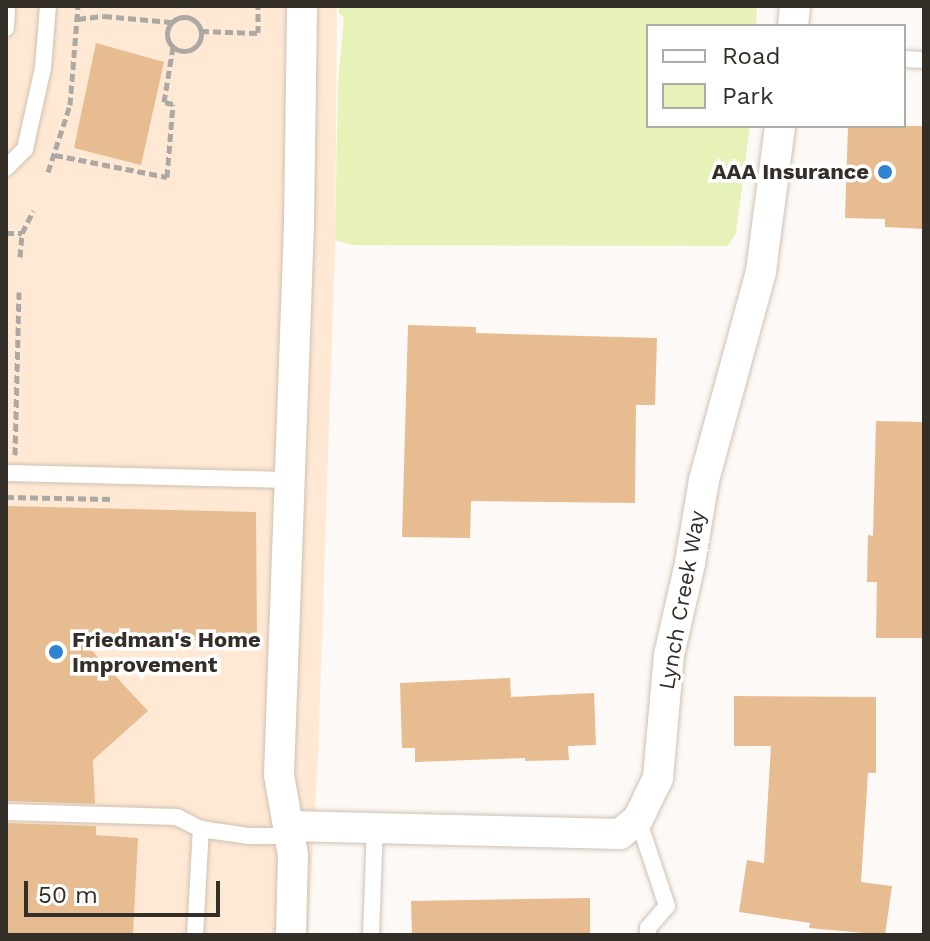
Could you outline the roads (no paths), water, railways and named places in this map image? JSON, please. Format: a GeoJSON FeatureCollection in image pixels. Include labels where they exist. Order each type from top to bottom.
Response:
{"type":"FeatureCollection","features":[{"type":"Feature","properties":{"kind":"street"},"geometry":{"type":"LineString","coordinates":[[291,935],[293,855],[279,775],[302,6]]}},
{"type":"Feature","properties":{"kind":"street","name":"Lynch Creek Way"},"geometry":{"type":"LineString","coordinates":[[638,819],[658,778],[669,655],[690,563],[704,480],[761,271],[780,128]]}},
{"type":"Feature","properties":{"kind":"street"},"geometry":{"type":"LineString","coordinates":[[289,831],[375,827],[620,834],[638,819]]}},
{"type":"Feature","properties":{"kind":"lane"},"geometry":{"type":"LineString","coordinates":[[6,28],[7,6]]}},
{"type":"Feature","properties":{"kind":"lane"},"geometry":{"type":"LineString","coordinates":[[6,168],[25,149],[43,68],[48,6]]}},
{"type":"Feature","properties":{"kind":"lane"},"geometry":{"type":"LineString","coordinates":[[6,473],[290,480]]}},
{"type":"Feature","properties":{"kind":"lane"},"geometry":{"type":"LineString","coordinates":[[6,812],[177,817],[201,829],[249,836],[289,831]]}},
{"type":"Feature","properties":{"kind":"lane"},"geometry":{"type":"LineString","coordinates":[[638,819],[667,906],[648,928],[648,935]]}},
{"type":"Feature","properties":{"kind":"lane"},"geometry":{"type":"LineString","coordinates":[[371,935],[375,827]]}},
{"type":"Feature","properties":{"kind":"lane"},"geometry":{"type":"LineString","coordinates":[[195,935],[201,829]]}},
{"type":"Feature","properties":{"kind":"place","name":"AAA Insurance"},"geometry":{"type":"Point","coordinates":[885,172]}},
{"type":"Feature","properties":{"kind":"place","name":"Friedman's Home Improvement"},"geometry":{"type":"Point","coordinates":[56,652]}}]}
